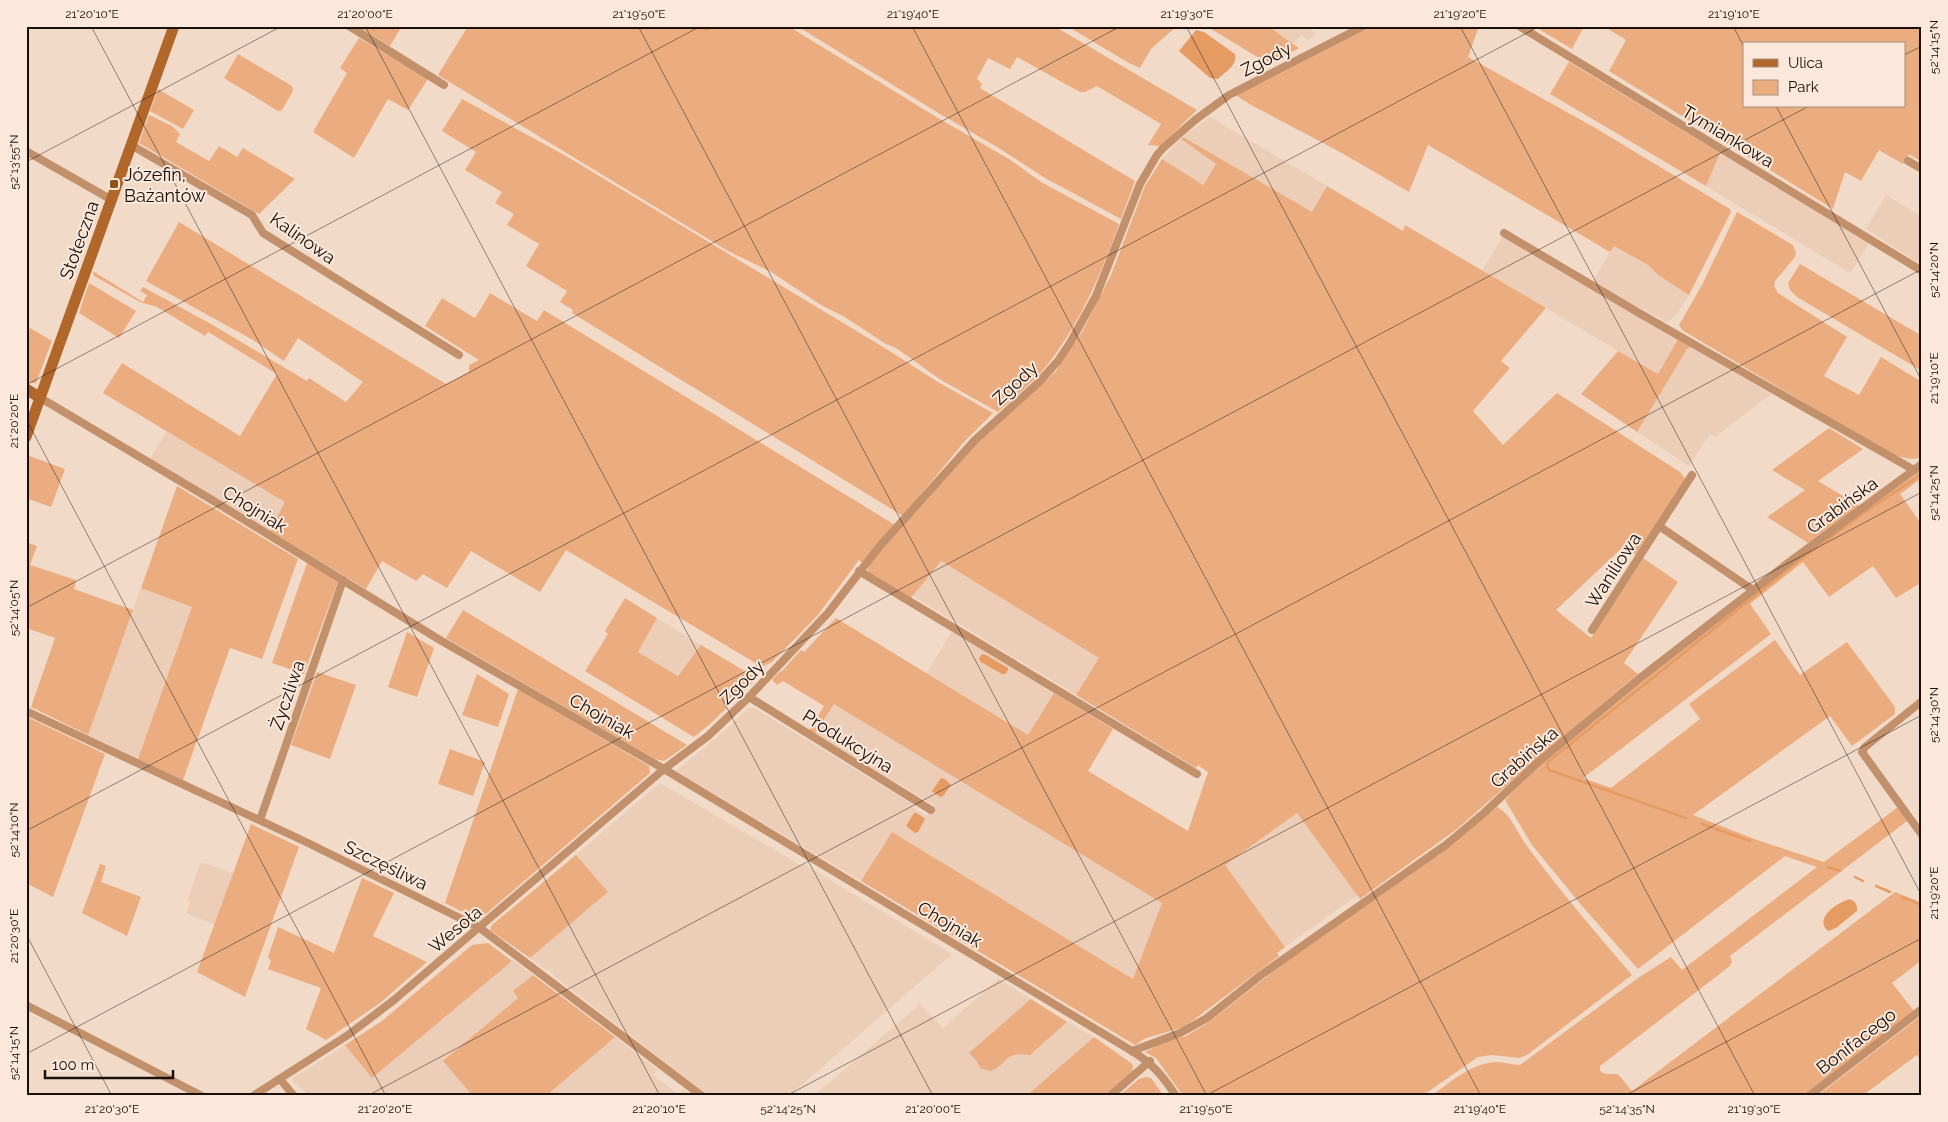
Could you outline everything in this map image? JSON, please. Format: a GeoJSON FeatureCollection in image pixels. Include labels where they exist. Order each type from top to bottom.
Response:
{"type":"FeatureCollection","features":[{"type":"Feature","properties":{"kind":"street","name":"Stołeczna"},"geometry":{"type":"LineString","coordinates":[[26,437],[174,26]]}},
{"type":"Feature","properties":{"kind":"street"},"geometry":{"type":"LineString","coordinates":[[349,26],[444,85]]}},
{"type":"Feature","properties":{"kind":"street","name":"Zgody"},"geometry":{"type":"LineString","coordinates":[[664,769],[708,736],[749,697],[828,614],[859,571],[975,440],[1038,383],[1058,361],[1096,296],[1140,184],[1156,155],[1195,120],[1228,95],[1364,26]]}},
{"type":"Feature","properties":{"kind":"street","name":"Tymiankowa"},"geometry":{"type":"LineString","coordinates":[[1519,26],[1922,271]]}},
{"type":"Feature","properties":{"kind":"street","name":"Kalinowa"},"geometry":{"type":"LineString","coordinates":[[131,145],[252,215],[263,233],[459,355]]}},
{"type":"Feature","properties":{"kind":"street"},"geometry":{"type":"LineString","coordinates":[[26,151],[112,200]]}},
{"type":"Feature","properties":{"kind":"street"},"geometry":{"type":"LineString","coordinates":[[1908,161],[1922,169]]}},
{"type":"Feature","properties":{"kind":"street"},"geometry":{"type":"LineString","coordinates":[[1504,233],[1639,314],[1914,470]]}},
{"type":"Feature","properties":{"kind":"street"},"geometry":{"type":"LineString","coordinates":[[26,390],[40,397]]}},
{"type":"Feature","properties":{"kind":"street","name":"Chojniak"},"geometry":{"type":"LineString","coordinates":[[40,397],[448,644],[664,769],[1150,1061]]}},
{"type":"Feature","properties":{"kind":"street","name":"Grabińska"},"geometry":{"type":"LineString","coordinates":[[1132,1051],[1180,1033],[1207,1018],[1261,975],[1447,844],[1484,813],[1544,757],[1640,678],[1753,590],[1922,464]]}},
{"type":"Feature","properties":{"kind":"street","name":"Waniliowa"},"geometry":{"type":"LineString","coordinates":[[1592,630],[1692,475]]}},
{"type":"Feature","properties":{"kind":"street","name":"Waniliowa"},"geometry":{"type":"LineString","coordinates":[[1659,526],[1753,590]]}},
{"type":"Feature","properties":{"kind":"street"},"geometry":{"type":"LineString","coordinates":[[859,571],[1197,774]]}},
{"type":"Feature","properties":{"kind":"street","name":"Życzliwa"},"geometry":{"type":"LineString","coordinates":[[260,820],[343,580]]}},
{"type":"Feature","properties":{"kind":"street","name":"Produkcyjna"},"geometry":{"type":"LineString","coordinates":[[749,697],[931,810]]}},
{"type":"Feature","properties":{"kind":"street"},"geometry":{"type":"LineString","coordinates":[[1922,701],[1864,746],[1862,755],[1922,835]]}},
{"type":"Feature","properties":{"kind":"street","name":"Szczęśliwa"},"geometry":{"type":"LineString","coordinates":[[26,711],[260,820],[480,928],[702,1096]]}},
{"type":"Feature","properties":{"kind":"street","name":"Wesoła"},"geometry":{"type":"LineString","coordinates":[[253,1096],[348,1035],[394,1000],[664,769]]}},
{"type":"Feature","properties":{"kind":"street"},"geometry":{"type":"LineString","coordinates":[[26,1005],[202,1096]]}},
{"type":"Feature","properties":{"kind":"street","name":"Bonifacego"},"geometry":{"type":"LineString","coordinates":[[1809,1096],[1922,1009]]}},
{"type":"Feature","properties":{"kind":"street"},"geometry":{"type":"LineString","coordinates":[[1110,1096],[1150,1061],[1176,1096]]}},
{"type":"Feature","properties":{"kind":"street"},"geometry":{"type":"LineString","coordinates":[[280,1078],[294,1096]]}},
{"type":"Feature","properties":{"kind":"shaded area"},"geometry":{"type":"Polygon","coordinates":[[[1268,26],[1307,26],[1316,34],[1308,40],[1302,35],[1293,43],[1268,26]]]}},
{"type":"Feature","properties":{"kind":"shaded area"},"geometry":{"type":"Polygon","coordinates":[[[1196,30],[1204,32],[1235,54],[1233,65],[1218,79],[1210,78],[1179,51],[1196,30]]]}},
{"type":"Feature","properties":{"kind":"shaded area"},"geometry":{"type":"Polygon","coordinates":[[[1210,117],[1327,186],[1312,213],[1183,137],[1210,117]]]}},
{"type":"Feature","properties":{"kind":"shaded area"},"geometry":{"type":"Polygon","coordinates":[[[1181,139],[1216,164],[1202,185],[1162,159],[1181,139]]]}},
{"type":"Feature","properties":{"kind":"shaded area"},"geometry":{"type":"Polygon","coordinates":[[[1720,153],[1869,244],[1850,273],[1706,186],[1720,153]]]}},
{"type":"Feature","properties":{"kind":"shaded area"},"geometry":{"type":"Polygon","coordinates":[[[1886,195],[1922,217],[1922,265],[1866,229],[1886,195]]]}},
{"type":"Feature","properties":{"kind":"shaded area"},"geometry":{"type":"Polygon","coordinates":[[[1503,236],[1678,339],[1658,374],[1482,271],[1503,236]]]}},
{"type":"Feature","properties":{"kind":"shaded area"},"geometry":{"type":"Polygon","coordinates":[[[1614,246],[1648,265],[1658,275],[1689,295],[1672,319],[1667,322],[1592,282],[1614,246]]]}},
{"type":"Feature","properties":{"kind":"shaded area"},"geometry":{"type":"Polygon","coordinates":[[[1691,347],[1771,394],[1715,437],[1710,434],[1689,466],[1637,432],[1687,348],[1691,347]]]}},
{"type":"Feature","properties":{"kind":"shaded area"},"geometry":{"type":"Polygon","coordinates":[[[167,431],[285,502],[270,531],[150,459],[167,431]]]}},
{"type":"Feature","properties":{"kind":"shaded area"},"geometry":{"type":"Polygon","coordinates":[[[941,561],[1099,658],[1076,695],[913,596],[941,561]]]}},
{"type":"Feature","properties":{"kind":"shaded area"},"geometry":{"type":"Polygon","coordinates":[[[141,588],[192,606],[138,759],[88,735],[141,588]]]}},
{"type":"Feature","properties":{"kind":"shaded area"},"geometry":{"type":"Polygon","coordinates":[[[657,618],[701,645],[678,676],[637,651],[657,618]]]}},
{"type":"Feature","properties":{"kind":"shaded area"},"geometry":{"type":"Polygon","coordinates":[[[952,631],[1054,693],[1028,735],[927,673],[952,631]]]}},
{"type":"Feature","properties":{"kind":"shaded area"},"geometry":{"type":"Polygon","coordinates":[[[982,654],[1008,668],[1008,670],[1005,674],[1002,674],[981,662],[979,659],[982,654]]]}},
{"type":"Feature","properties":{"kind":"shaded area"},"geometry":{"type":"Polygon","coordinates":[[[834,703],[1163,903],[1133,979],[892,832],[861,881],[676,771],[726,730],[748,708],[754,708],[914,805],[912,807],[927,816],[934,805],[816,734],[834,703]]]}},
{"type":"Feature","properties":{"kind":"shaded area"},"geometry":{"type":"Polygon","coordinates":[[[941,778],[951,785],[943,796],[940,797],[932,791],[941,778]]]}},
{"type":"Feature","properties":{"kind":"shaded area"},"geometry":{"type":"Polygon","coordinates":[[[660,783],[802,866],[804,864],[952,954],[789,1096],[709,1096],[554,976],[548,969],[546,970],[530,958],[608,892],[576,855],[660,783]]]}},
{"type":"Feature","properties":{"kind":"shaded area"},"geometry":{"type":"Polygon","coordinates":[[[914,813],[925,819],[918,832],[915,833],[906,826],[914,813]]]}},
{"type":"Feature","properties":{"kind":"shaded area"},"geometry":{"type":"Polygon","coordinates":[[[1297,813],[1358,895],[1285,947],[1225,865],[1297,813]]]}},
{"type":"Feature","properties":{"kind":"shaded area"},"geometry":{"type":"Polygon","coordinates":[[[201,862],[233,873],[215,925],[186,913],[191,902],[187,900],[201,862]]]}},
{"type":"Feature","properties":{"kind":"shaded area"},"geometry":{"type":"Polygon","coordinates":[[[1850,899],[1855,902],[1857,911],[1836,928],[1828,931],[1823,921],[1825,916],[1839,903],[1850,899]]]}},
{"type":"Feature","properties":{"kind":"shaded area"},"geometry":{"type":"Polygon","coordinates":[[[513,960],[533,975],[513,991],[518,998],[443,1061],[471,1094],[469,1096],[311,1096],[293,1082],[293,1078],[345,1045],[372,1078],[513,960]]]}},
{"type":"Feature","properties":{"kind":"shaded area"},"geometry":{"type":"Polygon","coordinates":[[[998,979],[1094,1037],[1025,1096],[814,1096],[920,1004],[943,1028],[998,979]]]}},
{"type":"Feature","properties":{"kind":"shaded area"},"geometry":{"type":"Polygon","coordinates":[[[615,1037],[658,1070],[653,1075],[678,1094],[684,1089],[692,1096],[546,1096],[615,1037]]]}},
{"type":"Feature","properties":{"kind":"green space"},"geometry":{"type":"Polygon","coordinates":[[[357,26],[402,26],[390,46],[357,26]]]}},
{"type":"Feature","properties":{"kind":"green space"},"geometry":{"type":"Polygon","coordinates":[[[468,26],[788,26],[1009,159],[1041,182],[1119,224],[1089,297],[1060,348],[1042,371],[998,412],[941,380],[896,348],[886,344],[843,316],[821,305],[771,272],[728,251],[438,75],[468,26]]]}},
{"type":"Feature","properties":{"kind":"green space"},"geometry":{"type":"Polygon","coordinates":[[[797,26],[1054,26],[1197,110],[1160,146],[1148,145],[1161,124],[1097,86],[1085,92],[1080,92],[1017,57],[1010,69],[988,58],[977,79],[982,84],[980,88],[1135,181],[1121,219],[1045,178],[797,26]]]}},
{"type":"Feature","properties":{"kind":"green space"},"geometry":{"type":"Polygon","coordinates":[[[1067,26],[1177,26],[1151,49],[1140,68],[1067,26]]]}},
{"type":"Feature","properties":{"kind":"green space"},"geometry":{"type":"Polygon","coordinates":[[[1206,26],[1268,26],[1299,48],[1269,64],[1206,26]]]}},
{"type":"Feature","properties":{"kind":"green space"},"geometry":{"type":"Polygon","coordinates":[[[1373,26],[1479,26],[1468,57],[1592,126],[1730,209],[1731,212],[1689,295],[1658,275],[1648,265],[1614,246],[1610,252],[1428,145],[1409,192],[1235,95],[1373,26]]]}},
{"type":"Feature","properties":{"kind":"green space"},"geometry":{"type":"Polygon","coordinates":[[[1534,26],[1584,26],[1572,49],[1534,26]]]}},
{"type":"Feature","properties":{"kind":"green space"},"geometry":{"type":"Polygon","coordinates":[[[1603,26],[1922,26],[1922,162],[1909,154],[1903,164],[1879,150],[1861,181],[1845,172],[1833,209],[1609,71],[1626,40],[1603,26]]]}},
{"type":"Feature","properties":{"kind":"green space"},"geometry":{"type":"Polygon","coordinates":[[[359,38],[428,79],[408,110],[388,99],[354,158],[313,132],[347,73],[340,68],[359,38]]]}},
{"type":"Feature","properties":{"kind":"green space"},"geometry":{"type":"Polygon","coordinates":[[[238,54],[292,86],[293,91],[282,110],[278,111],[224,78],[238,54]]]}},
{"type":"Feature","properties":{"kind":"green space"},"geometry":{"type":"Polygon","coordinates":[[[1569,62],[1720,153],[1706,186],[1550,94],[1569,62]]]}},
{"type":"Feature","properties":{"kind":"green space"},"geometry":{"type":"Polygon","coordinates":[[[158,89],[194,110],[183,129],[150,111],[158,89]]]}},
{"type":"Feature","properties":{"kind":"green space"},"geometry":{"type":"Polygon","coordinates":[[[462,99],[566,156],[893,353],[936,381],[993,413],[964,442],[903,516],[572,313],[573,310],[560,302],[567,291],[526,266],[539,244],[507,225],[514,214],[495,203],[502,192],[465,170],[476,152],[442,131],[462,99]]]}},
{"type":"Feature","properties":{"kind":"green space"},"geometry":{"type":"Polygon","coordinates":[[[149,115],[172,126],[180,134],[176,142],[209,161],[219,146],[237,157],[243,148],[295,179],[259,214],[139,143],[149,115]]]}},
{"type":"Feature","properties":{"kind":"green space"},"geometry":{"type":"Polygon","coordinates":[[[1183,137],[1312,212],[1327,186],[1403,231],[1405,225],[1546,308],[1501,361],[1510,368],[1473,411],[1503,445],[1557,393],[1680,472],[1686,480],[1636,555],[1624,546],[1556,610],[1591,638],[1643,558],[1678,582],[1624,663],[1638,674],[1457,829],[1360,899],[1297,813],[1225,865],[1285,947],[1277,953],[1279,956],[1184,1027],[1146,1038],[1135,1045],[861,881],[892,832],[1133,979],[1162,903],[834,704],[815,734],[809,731],[824,706],[783,681],[777,685],[772,680],[801,650],[804,652],[836,618],[1028,735],[1054,693],[1113,729],[1088,771],[1188,831],[1208,772],[1198,765],[1196,768],[1076,695],[1099,658],[941,561],[911,598],[867,572],[878,553],[971,447],[1056,371],[1082,332],[1111,275],[1145,186],[1162,159],[1203,185],[1216,164],[1181,139],[1183,137]]]}},
{"type":"Feature","properties":{"kind":"green space"},"geometry":{"type":"Polygon","coordinates":[[[1737,212],[1793,245],[1796,253],[1795,257],[1775,281],[1774,286],[1778,293],[1847,337],[1824,376],[1859,395],[1881,357],[1922,382],[1922,457],[1910,459],[1891,454],[1682,330],[1679,325],[1702,285],[1737,212]]]}},
{"type":"Feature","properties":{"kind":"green space"},"geometry":{"type":"Polygon","coordinates":[[[179,222],[446,384],[469,372],[469,365],[479,360],[425,326],[442,298],[475,318],[490,293],[537,321],[544,310],[895,525],[862,563],[859,560],[817,616],[772,662],[762,667],[566,550],[540,592],[471,551],[447,588],[423,574],[416,581],[382,561],[366,589],[270,531],[285,502],[103,393],[122,363],[240,436],[277,374],[208,332],[205,336],[157,307],[140,302],[94,276],[93,271],[143,302],[147,295],[140,291],[143,287],[211,324],[307,381],[309,378],[346,402],[363,382],[298,338],[284,361],[253,340],[146,281],[179,222]]]}},
{"type":"Feature","properties":{"kind":"green space"},"geometry":{"type":"Polygon","coordinates":[[[1800,264],[1922,336],[1922,371],[1797,297],[1790,290],[1788,283],[1800,264]]]}},
{"type":"Feature","properties":{"kind":"green space"},"geometry":{"type":"Polygon","coordinates":[[[89,283],[136,311],[119,338],[79,313],[89,283]]]}},
{"type":"Feature","properties":{"kind":"green space"},"geometry":{"type":"Polygon","coordinates":[[[30,328],[52,341],[36,383],[26,380],[26,334],[30,328]]]}},
{"type":"Feature","properties":{"kind":"green space"},"geometry":{"type":"Polygon","coordinates":[[[1678,339],[1691,347],[1687,349],[1637,432],[1581,394],[1618,351],[1658,374],[1678,339]]]}},
{"type":"Feature","properties":{"kind":"green space"},"geometry":{"type":"Polygon","coordinates":[[[1829,428],[1863,449],[1818,481],[1860,506],[1808,543],[1767,517],[1805,490],[1772,470],[1829,428]]]}},
{"type":"Feature","properties":{"kind":"green space"},"geometry":{"type":"Polygon","coordinates":[[[27,455],[65,469],[51,507],[26,498],[27,455]]]}},
{"type":"Feature","properties":{"kind":"green space"},"geometry":{"type":"Polygon","coordinates":[[[1922,469],[1922,478],[1900,494],[1922,525],[1922,582],[1896,598],[1873,566],[1829,597],[1803,562],[1750,604],[1771,634],[1583,778],[1611,788],[1700,719],[1689,704],[1775,640],[1800,675],[1847,642],[1895,707],[1895,714],[1852,746],[1830,716],[1693,815],[1757,840],[1824,862],[1898,807],[1907,821],[1730,956],[1732,961],[1730,966],[1600,1066],[1600,1071],[1605,1074],[1618,1074],[1632,1091],[1895,892],[1922,903],[1922,960],[1892,983],[1914,1011],[1803,1096],[1431,1096],[1462,1074],[1479,1066],[1497,1062],[1520,1065],[1638,978],[1671,957],[1682,970],[1817,867],[1785,856],[1638,969],[1582,906],[1532,845],[1505,800],[1546,758],[1738,604],[1922,469]]]}},
{"type":"Feature","properties":{"kind":"green space"},"geometry":{"type":"Polygon","coordinates":[[[177,486],[298,559],[262,659],[230,648],[183,780],[138,759],[192,607],[141,588],[177,486]]]}},
{"type":"Feature","properties":{"kind":"green space"},"geometry":{"type":"Polygon","coordinates":[[[26,542],[37,546],[30,565],[76,580],[74,589],[133,610],[88,735],[31,707],[55,638],[26,628],[26,542]]]}},
{"type":"Feature","properties":{"kind":"green space"},"geometry":{"type":"Polygon","coordinates":[[[307,563],[338,581],[304,674],[272,663],[307,563]]]}},
{"type":"Feature","properties":{"kind":"green space"},"geometry":{"type":"Polygon","coordinates":[[[625,598],[657,618],[638,652],[678,676],[701,645],[753,676],[754,681],[694,737],[585,671],[608,634],[605,631],[625,598]]]}},
{"type":"Feature","properties":{"kind":"green space"},"geometry":{"type":"Polygon","coordinates":[[[463,610],[687,745],[664,761],[655,759],[446,638],[463,610]]]}},
{"type":"Feature","properties":{"kind":"green space"},"geometry":{"type":"Polygon","coordinates":[[[407,632],[434,648],[417,697],[388,687],[407,632]]]}},
{"type":"Feature","properties":{"kind":"green space"},"geometry":{"type":"Polygon","coordinates":[[[317,672],[356,685],[330,759],[291,745],[317,672]]]}},
{"type":"Feature","properties":{"kind":"green space"},"geometry":{"type":"Polygon","coordinates":[[[477,674],[509,694],[498,727],[462,715],[477,674]]]}},
{"type":"Feature","properties":{"kind":"green space"},"geometry":{"type":"Polygon","coordinates":[[[518,689],[649,766],[650,773],[479,920],[445,903],[518,689]]]}},
{"type":"Feature","properties":{"kind":"green space"},"geometry":{"type":"Polygon","coordinates":[[[27,717],[105,754],[53,897],[26,883],[27,717]]]}},
{"type":"Feature","properties":{"kind":"green space"},"geometry":{"type":"Polygon","coordinates":[[[450,749],[485,762],[473,796],[438,784],[450,749]]]}},
{"type":"Feature","properties":{"kind":"green space"},"geometry":{"type":"Polygon","coordinates":[[[1497,807],[1507,815],[1552,879],[1632,975],[1527,1055],[1519,1058],[1492,1055],[1478,1057],[1422,1096],[1183,1096],[1156,1058],[1145,1052],[1164,1042],[1186,1036],[1209,1022],[1289,959],[1456,841],[1497,807]]]}},
{"type":"Feature","properties":{"kind":"green space"},"geometry":{"type":"Polygon","coordinates":[[[251,824],[299,847],[245,997],[197,972],[251,824]]]}},
{"type":"Feature","properties":{"kind":"green space"},"geometry":{"type":"Polygon","coordinates":[[[576,855],[608,892],[530,958],[490,930],[492,925],[576,855]]]}},
{"type":"Feature","properties":{"kind":"green space"},"geometry":{"type":"Polygon","coordinates":[[[100,864],[106,866],[101,882],[141,897],[127,936],[82,913],[100,864]]]}},
{"type":"Feature","properties":{"kind":"green space"},"geometry":{"type":"Polygon","coordinates":[[[362,878],[394,893],[373,936],[427,962],[380,1003],[326,1040],[306,1029],[321,988],[268,969],[271,961],[268,957],[278,927],[334,953],[362,878]]]}},
{"type":"Feature","properties":{"kind":"green space"},"geometry":{"type":"Polygon","coordinates":[[[488,943],[512,961],[372,1078],[345,1045],[382,1021],[472,945],[488,943]]]}},
{"type":"Feature","properties":{"kind":"green space"},"geometry":{"type":"Polygon","coordinates":[[[533,975],[615,1037],[546,1096],[469,1096],[471,1094],[443,1061],[518,998],[513,991],[533,975]]]}},
{"type":"Feature","properties":{"kind":"green space"},"geometry":{"type":"Polygon","coordinates":[[[1031,999],[1067,1022],[1030,1055],[1011,1056],[991,1071],[980,1068],[977,1061],[969,1053],[1031,999]]]}},
{"type":"Feature","properties":{"kind":"green space"},"geometry":{"type":"Polygon","coordinates":[[[1922,1015],[1922,1061],[1917,1055],[1862,1096],[1817,1096],[1922,1015]]]}},
{"type":"Feature","properties":{"kind":"green space"},"geometry":{"type":"Polygon","coordinates":[[[1094,1037],[1131,1063],[1133,1066],[1132,1073],[1105,1096],[1026,1096],[1094,1037]]]}},
{"type":"Feature","properties":{"kind":"green space"},"geometry":{"type":"Polygon","coordinates":[[[1151,1078],[1164,1096],[1119,1096],[1139,1079],[1151,1078]]]}},
{"type":"Feature","properties":{"kind":"waterway"},"geometry":{"type":"LineString","coordinates":[[698,26],[706,30],[713,26]]}},
{"type":"Feature","properties":{"kind":"waterway"},"geometry":{"type":"LineString","coordinates":[[1686,818],[1549,770],[1548,762],[1792,566],[1862,514],[1922,474]]}},
{"type":"Feature","properties":{"kind":"waterway"},"geometry":{"type":"LineString","coordinates":[[1702,824],[1750,841]]}},
{"type":"Feature","properties":{"kind":"waterway"},"geometry":{"type":"LineString","coordinates":[[1828,867],[1840,871]]}},
{"type":"Feature","properties":{"kind":"waterway"},"geometry":{"type":"LineString","coordinates":[[1855,877],[1863,881]]}},
{"type":"Feature","properties":{"kind":"waterway"},"geometry":{"type":"LineString","coordinates":[[1876,886],[1890,892]]}},
{"type":"Feature","properties":{"kind":"waterway"},"geometry":{"type":"LineString","coordinates":[[1902,897],[1922,905]]}},
{"type":"Feature","properties":{"kind":"place","name":"Józefin, Bażantów"},"geometry":{"type":"Point","coordinates":[114,184]}}]}
